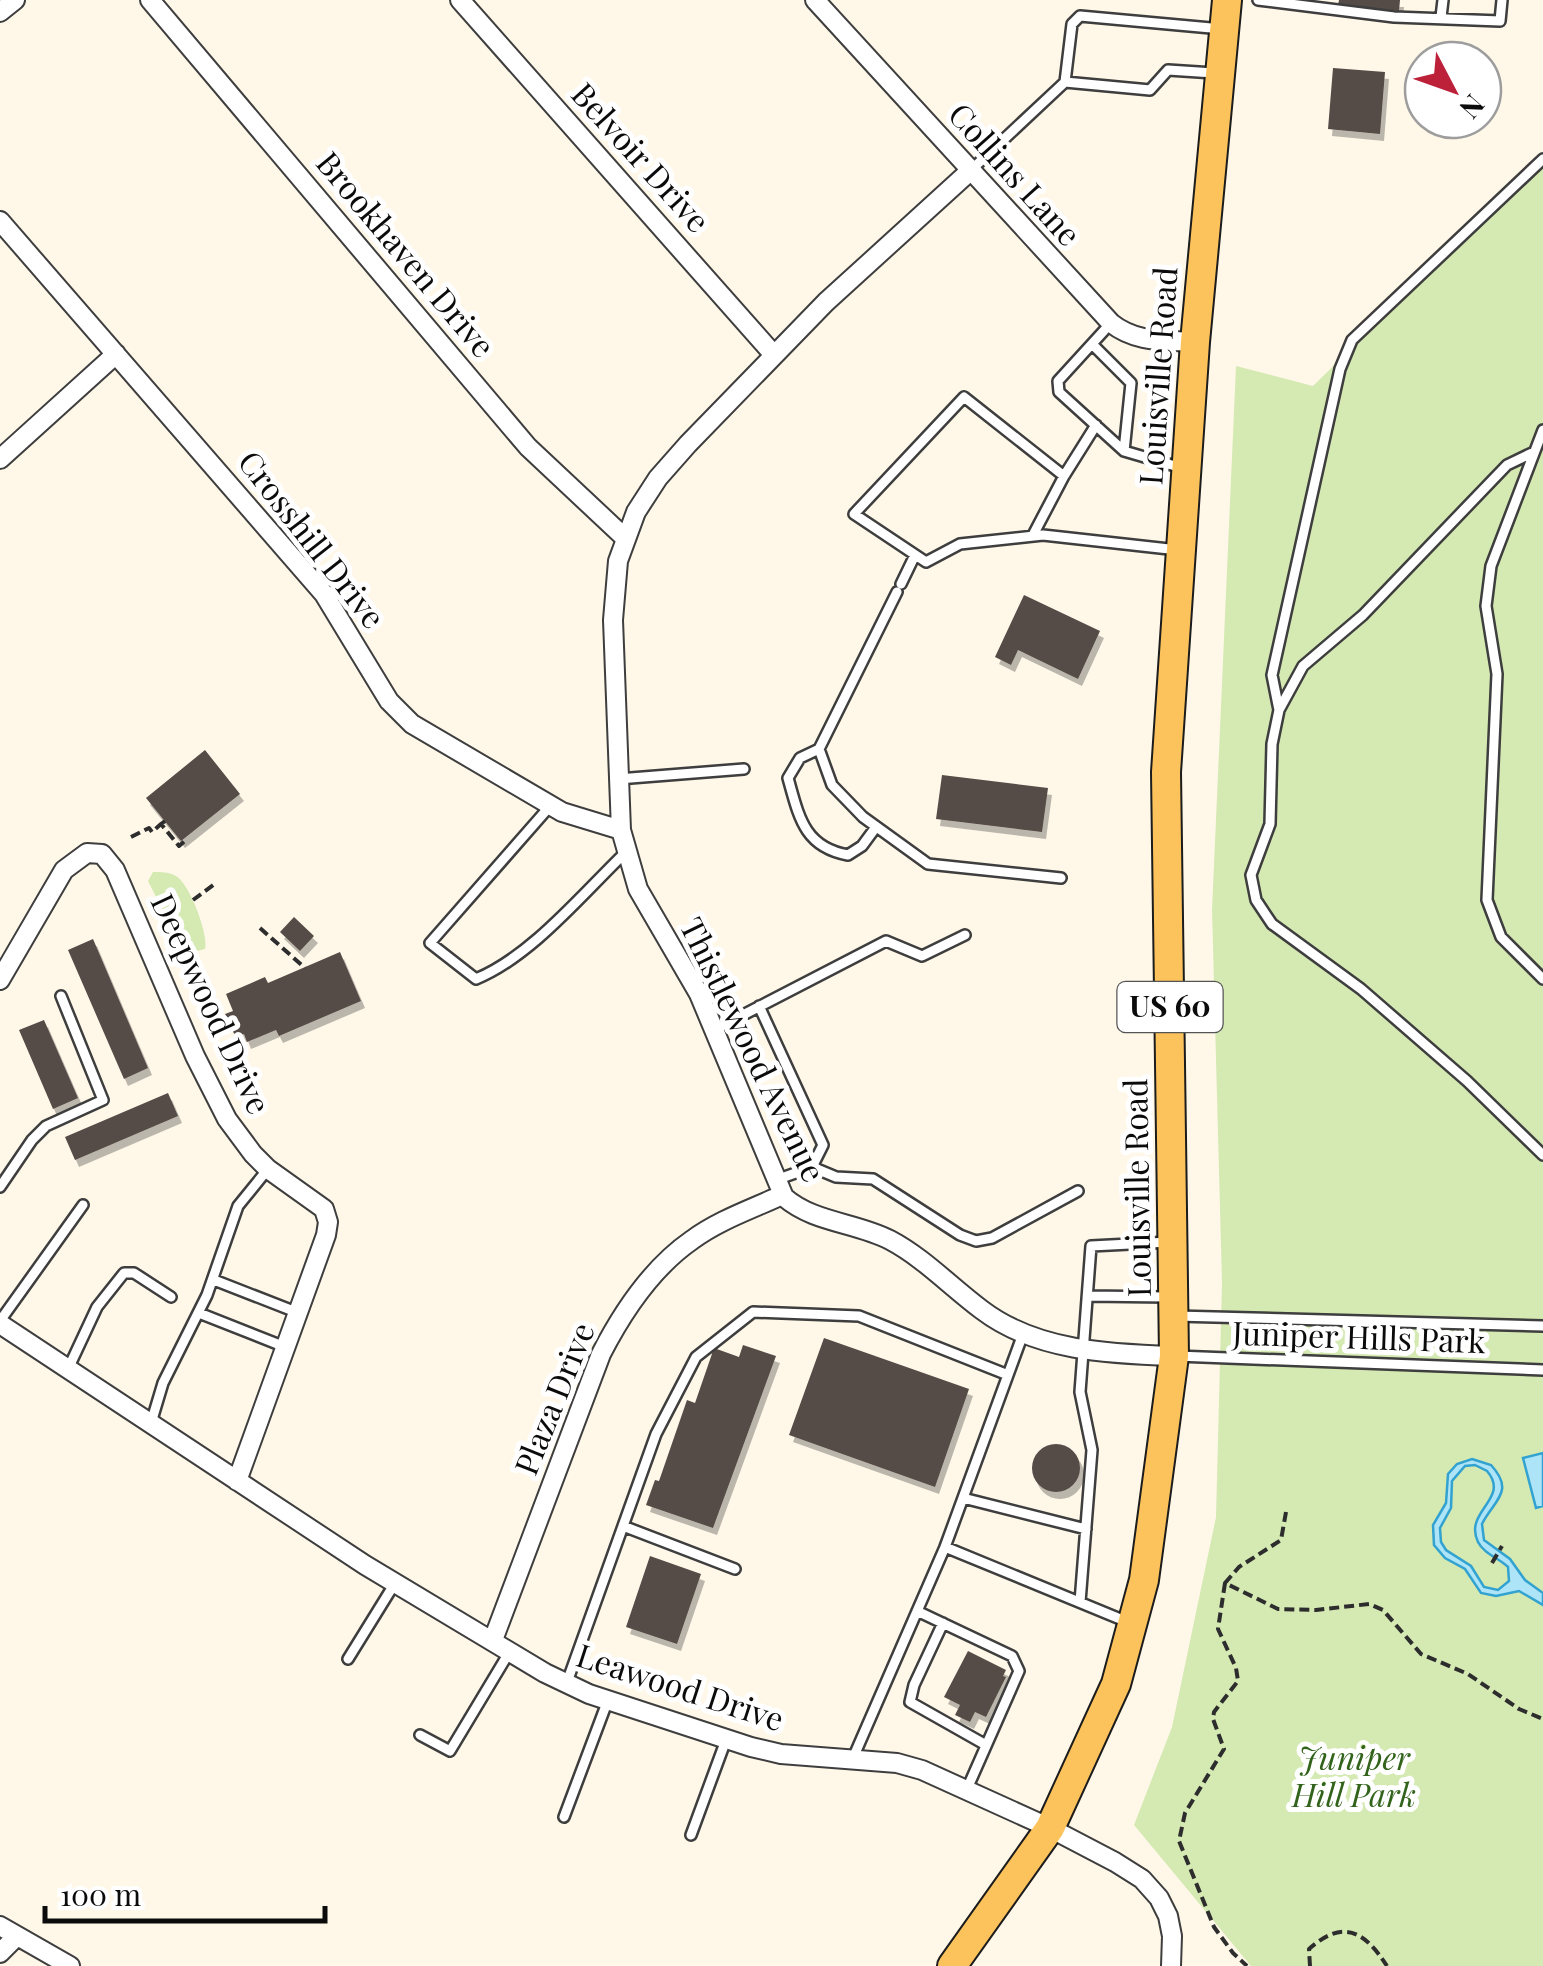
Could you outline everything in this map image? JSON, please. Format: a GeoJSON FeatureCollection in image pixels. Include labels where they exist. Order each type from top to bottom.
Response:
{"type":"FeatureCollection","features":[{"type":"Feature","properties":{"kind":"main road","name":"Louisville Road"},"geometry":{"type":"LineString","coordinates":[[952,1966],[1050,1828],[1116,1684],[1144,1580],[1174,1356],[1166,772],[1194,342],[1227,0]]}},
{"type":"Feature","properties":{"kind":"street"},"geometry":{"type":"LineString","coordinates":[[0,12],[15,0]]}},
{"type":"Feature","properties":{"kind":"street","name":"Brookhaven Drive"},"geometry":{"type":"LineString","coordinates":[[150,0],[528,448],[625,538]]}},
{"type":"Feature","properties":{"kind":"street","name":"Belvoir Drive"},"geometry":{"type":"LineString","coordinates":[[460,0],[774,355]]}},
{"type":"Feature","properties":{"kind":"street","name":"Collins Lane"},"geometry":{"type":"LineString","coordinates":[[816,0],[1110,323],[1139,339],[1194,342]]}},
{"type":"Feature","properties":{"kind":"street","name":"Thistlewood Avenue"},"geometry":{"type":"LineString","coordinates":[[970,171],[883,248],[774,355],[658,478],[636,512],[618,561],[614,620],[621,830],[638,889],[699,994],[779,1188],[812,1215],[871,1231],[893,1242],[984,1312],[1023,1334],[1084,1349],[1174,1356]]}},
{"type":"Feature","properties":{"kind":"street","name":"Crosshill Drive"},"geometry":{"type":"LineString","coordinates":[[0,220],[324,594],[389,701],[422,731],[550,805],[621,830]]}},
{"type":"Feature","properties":{"kind":"street"},"geometry":{"type":"LineString","coordinates":[[0,460],[116,354]]}},
{"type":"Feature","properties":{"kind":"street","name":"Deepwood Drive"},"geometry":{"type":"LineString","coordinates":[[0,980],[64,870],[79,856],[102,854],[115,870],[216,1099],[239,1138],[268,1169],[324,1209],[328,1222],[237,1481]]}},
{"type":"Feature","properties":{"kind":"street","name":"Plaza Drive"},"geometry":{"type":"LineString","coordinates":[[492,1640],[614,1328],[646,1285],[680,1249],[779,1188]]}},
{"type":"Feature","properties":{"kind":"street","name":"Leawood Drive"},"geometry":{"type":"LineString","coordinates":[[0,1323],[394,1583],[566,1684],[726,1740],[781,1754],[897,1762],[1050,1828],[1131,1870],[1152,1889],[1168,1916],[1171,1966]]}},
{"type":"Feature","properties":{"kind":"street"},"geometry":{"type":"LineString","coordinates":[[0,1926],[70,1966]]}},
{"type":"Feature","properties":{"kind":"street"},"geometry":{"type":"LineString","coordinates":[[0,1953],[16,1936]]}},
{"type":"Feature","properties":{"kind":"lane"},"geometry":{"type":"LineString","coordinates":[[1258,0],[1394,17],[1500,21],[1502,0]]}},
{"type":"Feature","properties":{"kind":"lane"},"geometry":{"type":"LineString","coordinates":[[1441,17],[1443,0]]}},
{"type":"Feature","properties":{"kind":"lane"},"geometry":{"type":"LineString","coordinates":[[970,171],[1065,82],[1072,24],[1080,16],[1224,29]]}},
{"type":"Feature","properties":{"kind":"lane"},"geometry":{"type":"LineString","coordinates":[[1065,82],[1150,90],[1168,70],[1220,74]]}},
{"type":"Feature","properties":{"kind":"lane"},"geometry":{"type":"LineString","coordinates":[[1279,710],[1272,675],[1286,603],[1340,369],[1352,340],[1543,159]]}},
{"type":"Feature","properties":{"kind":"lane"},"geometry":{"type":"LineString","coordinates":[[1110,323],[1058,381],[1058,387],[1124,451],[1186,469]]}},
{"type":"Feature","properties":{"kind":"lane"},"geometry":{"type":"LineString","coordinates":[[1092,344],[1131,383],[1124,451]]}},
{"type":"Feature","properties":{"kind":"lane"},"geometry":{"type":"LineString","coordinates":[[1064,476],[964,397],[854,514],[926,562],[960,544],[1033,536],[1181,550]]}},
{"type":"Feature","properties":{"kind":"lane"},"geometry":{"type":"LineString","coordinates":[[1033,536],[1096,426]]}},
{"type":"Feature","properties":{"kind":"lane"},"geometry":{"type":"LineString","coordinates":[[1543,430],[1491,566],[1486,606],[1497,674],[1487,900],[1501,937],[1543,979]]}},
{"type":"Feature","properties":{"kind":"lane"},"geometry":{"type":"LineString","coordinates":[[1532,453],[1507,465],[1363,615],[1303,666],[1279,710],[1272,744],[1270,824],[1251,875],[1256,900],[1272,924],[1361,989],[1543,1155]]}},
{"type":"Feature","properties":{"kind":"lane"},"geometry":{"type":"LineString","coordinates":[[876,827],[862,846],[848,855],[827,851],[802,825],[788,778],[800,758],[819,749],[915,555]]}},
{"type":"Feature","properties":{"kind":"lane"},"geometry":{"type":"LineString","coordinates":[[819,749],[832,785],[876,827],[928,864],[1061,878]]}},
{"type":"Feature","properties":{"kind":"lane"},"geometry":{"type":"LineString","coordinates":[[618,779],[744,769]]}},
{"type":"Feature","properties":{"kind":"lane"},"geometry":{"type":"LineString","coordinates":[[550,805],[430,943],[476,979],[498,970],[522,952],[627,851]]}},
{"type":"Feature","properties":{"kind":"lane"},"geometry":{"type":"LineString","coordinates":[[714,1030],[886,941],[922,956],[965,935]]}},
{"type":"Feature","properties":{"kind":"lane"},"geometry":{"type":"LineString","coordinates":[[0,1188],[46,1126],[103,1100],[61,996]]}},
{"type":"Feature","properties":{"kind":"lane"},"geometry":{"type":"LineString","coordinates":[[760,1006],[822,1145],[812,1167],[779,1188]]}},
{"type":"Feature","properties":{"kind":"lane"},"geometry":{"type":"LineString","coordinates":[[812,1167],[836,1177],[872,1179],[960,1235],[976,1241],[992,1238],[1078,1191]]}},
{"type":"Feature","properties":{"kind":"lane"},"geometry":{"type":"LineString","coordinates":[[150,1424],[163,1383],[214,1280],[238,1206],[268,1169]]}},
{"type":"Feature","properties":{"kind":"lane"},"geometry":{"type":"LineString","coordinates":[[0,1323],[84,1204]]}},
{"type":"Feature","properties":{"kind":"lane"},"geometry":{"type":"LineString","coordinates":[[1080,1602],[1092,1450],[1080,1392],[1091,1246],[1174,1242]]}},
{"type":"Feature","properties":{"kind":"lane"},"geometry":{"type":"LineString","coordinates":[[68,1369],[98,1307],[124,1273],[134,1274],[171,1296]]}},
{"type":"Feature","properties":{"kind":"lane"},"geometry":{"type":"LineString","coordinates":[[214,1280],[296,1312]]}},
{"type":"Feature","properties":{"kind":"lane","name":"Juniper Hills Park"},"geometry":{"type":"LineString","coordinates":[[1088,1296],[1175,1307],[1543,1326]]}},
{"type":"Feature","properties":{"kind":"lane"},"geometry":{"type":"LineString","coordinates":[[566,1684],[656,1434],[696,1357],[753,1312],[859,1316],[1008,1374]]}},
{"type":"Feature","properties":{"kind":"lane"},"geometry":{"type":"LineString","coordinates":[[200,1314],[285,1347]]}},
{"type":"Feature","properties":{"kind":"lane"},"geometry":{"type":"LineString","coordinates":[[853,1758],[945,1547],[1023,1334]]}},
{"type":"Feature","properties":{"kind":"lane","name":"Juniper Hills Park"},"geometry":{"type":"LineString","coordinates":[[1174,1356],[1543,1370]]}},
{"type":"Feature","properties":{"kind":"lane"},"geometry":{"type":"LineString","coordinates":[[963,1498],[1086,1529]]}},
{"type":"Feature","properties":{"kind":"lane"},"geometry":{"type":"LineString","coordinates":[[623,1526],[735,1569]]}},
{"type":"Feature","properties":{"kind":"lane"},"geometry":{"type":"LineString","coordinates":[[945,1547],[1133,1624]]}},
{"type":"Feature","properties":{"kind":"lane"},"geometry":{"type":"LineString","coordinates":[[348,1659],[394,1583]]}},
{"type":"Feature","properties":{"kind":"lane"},"geometry":{"type":"LineString","coordinates":[[917,1611],[1012,1656],[1019,1671],[967,1790]]}},
{"type":"Feature","properties":{"kind":"lane"},"geometry":{"type":"LineString","coordinates":[[943,1623],[910,1702],[986,1745]]}},
{"type":"Feature","properties":{"kind":"lane"},"geometry":{"type":"LineString","coordinates":[[420,1735],[450,1752],[510,1651]]}},
{"type":"Feature","properties":{"kind":"lane"},"geometry":{"type":"LineString","coordinates":[[564,1817],[608,1700]]}},
{"type":"Feature","properties":{"kind":"lane"},"geometry":{"type":"LineString","coordinates":[[690,1835],[726,1740]]}},
{"type":"Feature","properties":{"kind":"path"},"geometry":{"type":"LineString","coordinates":[[131,837],[148,828],[152,832],[163,822],[179,846],[187,839]]}},
{"type":"Feature","properties":{"kind":"path"},"geometry":{"type":"LineString","coordinates":[[193,900],[216,883]]}},
{"type":"Feature","properties":{"kind":"path"},"geometry":{"type":"LineString","coordinates":[[260,928],[305,968]]}},
{"type":"Feature","properties":{"kind":"path"},"geometry":{"type":"LineString","coordinates":[[1247,1966],[1214,1927],[1179,1841],[1185,1812],[1224,1749],[1214,1712],[1238,1681],[1236,1668],[1219,1636],[1219,1610],[1226,1583],[1238,1567],[1282,1540],[1286,1512]]}},
{"type":"Feature","properties":{"kind":"path"},"geometry":{"type":"LineString","coordinates":[[1492,1564],[1502,1546]]}},
{"type":"Feature","properties":{"kind":"path"},"geometry":{"type":"LineString","coordinates":[[1226,1583],[1278,1609],[1316,1610],[1369,1604],[1383,1610],[1421,1654],[1454,1667],[1519,1709],[1543,1719]]}},
{"type":"Feature","properties":{"kind":"path"},"geometry":{"type":"LineString","coordinates":[[1310,1966],[1309,1950],[1318,1941],[1340,1932],[1352,1932],[1371,1943],[1387,1966]]}},
{"type":"Feature","properties":{"kind":"green space","name":"Juniper Hill Park"},"geometry":{"type":"Polygon","coordinates":[[[1543,159],[1543,1966],[1251,1966],[1134,1825],[1172,1727],[1216,1517],[1222,1283],[1212,910],[1236,366],[1313,386],[1543,159]]]}},
{"type":"Feature","properties":{"kind":"green space"},"geometry":{"type":"Polygon","coordinates":[[[153,872],[174,875],[187,889],[201,922],[205,949],[185,954],[148,881],[153,872]]]}},
{"type":"Feature","properties":{"kind":"water"},"geometry":{"type":"Polygon","coordinates":[[[1543,1453],[1543,1506],[1536,1508],[1523,1458],[1543,1453]]]}},
{"type":"Feature","properties":{"kind":"water"},"geometry":{"type":"Polygon","coordinates":[[[1472,1459],[1491,1465],[1498,1474],[1502,1489],[1482,1524],[1484,1540],[1510,1559],[1525,1580],[1543,1593],[1543,1605],[1519,1591],[1496,1596],[1481,1593],[1465,1569],[1445,1558],[1434,1545],[1433,1525],[1446,1503],[1448,1474],[1457,1464],[1472,1459]],[[1475,1465],[1465,1466],[1452,1481],[1451,1508],[1440,1528],[1441,1542],[1446,1550],[1471,1566],[1484,1587],[1498,1590],[1509,1581],[1508,1567],[1481,1546],[1475,1531],[1494,1490],[1487,1471],[1475,1465]]]}},
{"type":"Feature","properties":{"kind":"building"},"geometry":{"type":"Polygon","coordinates":[[[1339,0],[1400,0],[1399,11],[1338,5],[1339,0]]]}},
{"type":"Feature","properties":{"kind":"building"},"geometry":{"type":"Polygon","coordinates":[[[1333,68],[1385,72],[1380,134],[1328,129],[1333,68]]]}},
{"type":"Feature","properties":{"kind":"building"},"geometry":{"type":"Polygon","coordinates":[[[1024,595],[1100,631],[1078,679],[1018,650],[1011,665],[995,657],[1024,595]]]}},
{"type":"Feature","properties":{"kind":"building"},"geometry":{"type":"Polygon","coordinates":[[[205,750],[240,794],[181,841],[146,798],[205,750]]]}},
{"type":"Feature","properties":{"kind":"building"},"geometry":{"type":"Polygon","coordinates":[[[942,775],[1048,788],[1042,832],[936,819],[942,775]]]}},
{"type":"Feature","properties":{"kind":"building"},"geometry":{"type":"Polygon","coordinates":[[[294,917],[314,936],[300,951],[280,932],[294,917]]]}},
{"type":"Feature","properties":{"kind":"building"},"geometry":{"type":"Polygon","coordinates":[[[93,939],[148,1068],[124,1079],[68,950],[93,939]]]}},
{"type":"Feature","properties":{"kind":"building"},"geometry":{"type":"Polygon","coordinates":[[[340,952],[361,1001],[279,1036],[276,1030],[247,1042],[244,1034],[236,1038],[225,1014],[233,1011],[226,994],[265,977],[268,983],[340,952]]]}},
{"type":"Feature","properties":{"kind":"building"},"geometry":{"type":"Polygon","coordinates":[[[44,1020],[78,1098],[53,1109],[19,1030],[44,1020]]]}},
{"type":"Feature","properties":{"kind":"building"},"geometry":{"type":"Polygon","coordinates":[[[168,1093],[178,1116],[75,1160],[65,1137],[168,1093]]]}},
{"type":"Feature","properties":{"kind":"building"},"geometry":{"type":"Polygon","coordinates":[[[824,1338],[969,1389],[935,1487],[789,1435],[824,1338]]]}},
{"type":"Feature","properties":{"kind":"building"},"geometry":{"type":"Polygon","coordinates":[[[743,1345],[776,1356],[713,1528],[646,1505],[655,1480],[659,1481],[687,1400],[695,1403],[714,1348],[739,1357],[743,1345]]]}},
{"type":"Feature","properties":{"kind":"building"},"geometry":{"type":"Polygon","coordinates":[[[1056,1444],[1073,1451],[1080,1468],[1073,1485],[1056,1492],[1039,1485],[1032,1468],[1039,1451],[1056,1444]]]}},
{"type":"Feature","properties":{"kind":"building"},"geometry":{"type":"Polygon","coordinates":[[[650,1556],[701,1574],[677,1644],[626,1627],[650,1556]]]}},
{"type":"Feature","properties":{"kind":"building"},"geometry":{"type":"Polygon","coordinates":[[[968,1651],[1006,1670],[986,1717],[975,1712],[970,1722],[955,1715],[960,1705],[944,1697],[968,1651]]]}}]}
